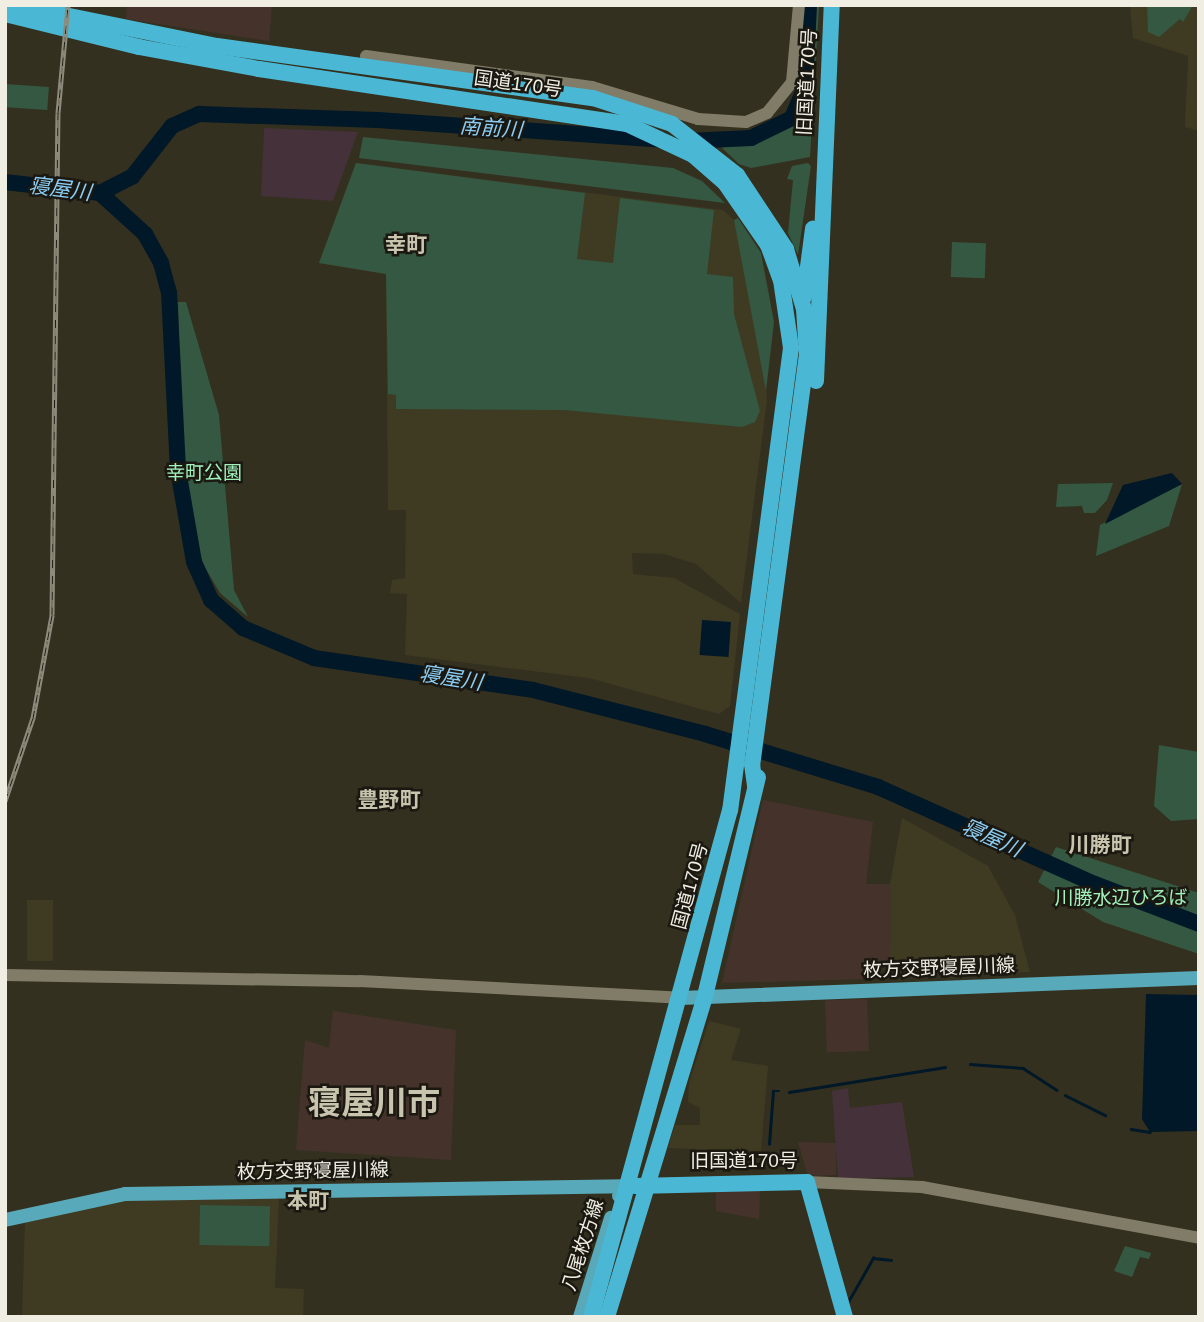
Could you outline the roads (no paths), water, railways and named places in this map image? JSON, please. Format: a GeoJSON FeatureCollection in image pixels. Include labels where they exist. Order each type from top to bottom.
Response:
{"type":"FeatureCollection","features":[{"type":"Feature","properties":{"kind":"highway","name":"国道170号"},"geometry":{"type":"LineString","coordinates":[[15,5],[218,46],[593,98],[672,124],[717,156],[764,209],[786,249],[804,309],[807,378],[761,735]]}},
{"type":"Feature","properties":{"kind":"highway","name":"旧国道170号"},"geometry":{"type":"LineString","coordinates":[[824,162],[832,5]]}},
{"type":"Feature","properties":{"kind":"highway","name":"国道170号"},"geometry":{"type":"LineString","coordinates":[[5,14],[165,52],[440,95],[590,115],[683,149],[725,183],[750,214],[781,280],[791,348],[780,455],[740,729],[755,786],[705,996],[645,1185],[607,1317]]}},
{"type":"Feature","properties":{"kind":"highway","name":"国道170号"},"geometry":{"type":"LineString","coordinates":[[780,455],[790,413],[818,169],[824,162]]}},
{"type":"Feature","properties":{"kind":"highway","name":"国道170号"},"geometry":{"type":"LineString","coordinates":[[591,1317],[624,1186],[750,763],[761,735],[814,398],[824,162]]}},
{"type":"Feature","properties":{"kind":"highway","name":"旧国道170号"},"geometry":{"type":"LineString","coordinates":[[624,1186],[807,1182],[845,1317]]}},
{"type":"Feature","properties":{"kind":"main road","name":"枚方交野寝屋川線"},"geometry":{"type":"LineString","coordinates":[[681,998],[1199,978]]}},
{"type":"Feature","properties":{"kind":"main road","name":"枚方交野寝屋川線"},"geometry":{"type":"LineString","coordinates":[[5,1220],[125,1194],[624,1186]]}},
{"type":"Feature","properties":{"kind":"main road","name":"八尾枚方線"},"geometry":{"type":"LineString","coordinates":[[580,1317],[624,1186]]}},
{"type":"Feature","properties":{"kind":"street"},"geometry":{"type":"LineString","coordinates":[[366,56],[593,87],[698,119],[746,122],[767,113],[792,82],[799,5]]}},
{"type":"Feature","properties":{"kind":"street"},"geometry":{"type":"LineString","coordinates":[[5,975],[360,981],[681,998]]}},
{"type":"Feature","properties":{"kind":"street"},"geometry":{"type":"LineString","coordinates":[[807,1182],[922,1187],[1199,1238]]}},
{"type":"Feature","properties":{"kind":"water"},"geometry":{"type":"Polygon","coordinates":[[[1172,473],[1182,484],[1105,524],[1123,485],[1172,473]]]}},
{"type":"Feature","properties":{"kind":"water"},"geometry":{"type":"Polygon","coordinates":[[[702,620],[731,622],[728,657],[700,655],[702,620]]]}},
{"type":"Feature","properties":{"kind":"water"},"geometry":{"type":"Polygon","coordinates":[[[1146,994],[1199,995],[1199,1131],[1150,1132],[1142,1119],[1146,994]]]}},
{"type":"Feature","properties":{"kind":"waterway","name":"南前川"},"geometry":{"type":"LineString","coordinates":[[688,141],[751,138],[792,118],[805,87],[809,5]]}},
{"type":"Feature","properties":{"kind":"waterway","name":"南前川"},"geometry":{"type":"LineString","coordinates":[[100,193],[132,177],[172,126],[199,114],[378,120],[662,140]]}},
{"type":"Feature","properties":{"kind":"waterway","name":"寝屋川"},"geometry":{"type":"LineString","coordinates":[[5,182],[100,193],[145,234],[161,263],[169,292],[178,470],[194,562],[211,600],[243,628],[314,658],[533,690],[705,734],[878,787],[1095,884],[1199,924]]}},
{"type":"Feature","properties":{"kind":"waterway"},"geometry":{"type":"LineString","coordinates":[[970,1064],[1023,1068],[1057,1090]]}},
{"type":"Feature","properties":{"kind":"waterway"},"geometry":{"type":"LineString","coordinates":[[789,1092],[945,1067]]}},
{"type":"Feature","properties":{"kind":"waterway"},"geometry":{"type":"LineString","coordinates":[[769,1144],[773,1091],[779,1091]]}},
{"type":"Feature","properties":{"kind":"waterway"},"geometry":{"type":"LineString","coordinates":[[1065,1095],[1105,1115]]}},
{"type":"Feature","properties":{"kind":"waterway"},"geometry":{"type":"LineString","coordinates":[[1131,1129],[1150,1132]]}},
{"type":"Feature","properties":{"kind":"waterway"},"geometry":{"type":"LineString","coordinates":[[848,1302],[873,1258],[891,1260]]}},
{"type":"Feature","properties":{"kind":"railway"},"geometry":{"type":"LineString","coordinates":[[5,801],[33,718],[52,615],[58,113],[68,5]]}},
{"type":"Feature","properties":{"kind":"district","name":"幸町"},"geometry":{"type":"Point","coordinates":[406,245]}},
{"type":"Feature","properties":{"kind":"district","name":"豊野町"},"geometry":{"type":"Point","coordinates":[389,800]}},
{"type":"Feature","properties":{"kind":"district","name":"川勝町"},"geometry":{"type":"Point","coordinates":[1100,845]}},
{"type":"Feature","properties":{"kind":"district","name":"寝屋川市"},"geometry":{"type":"Point","coordinates":[374,1103]}},
{"type":"Feature","properties":{"kind":"district","name":"本町"},"geometry":{"type":"Point","coordinates":[308,1201]}},
{"type":"Feature","properties":{"kind":"park label","name":"幸町公園"},"geometry":{"type":"Point","coordinates":[204,473]}},
{"type":"Feature","properties":{"kind":"park label","name":"川勝水辺ひろば"},"geometry":{"type":"Point","coordinates":[1121,898]}}]}
